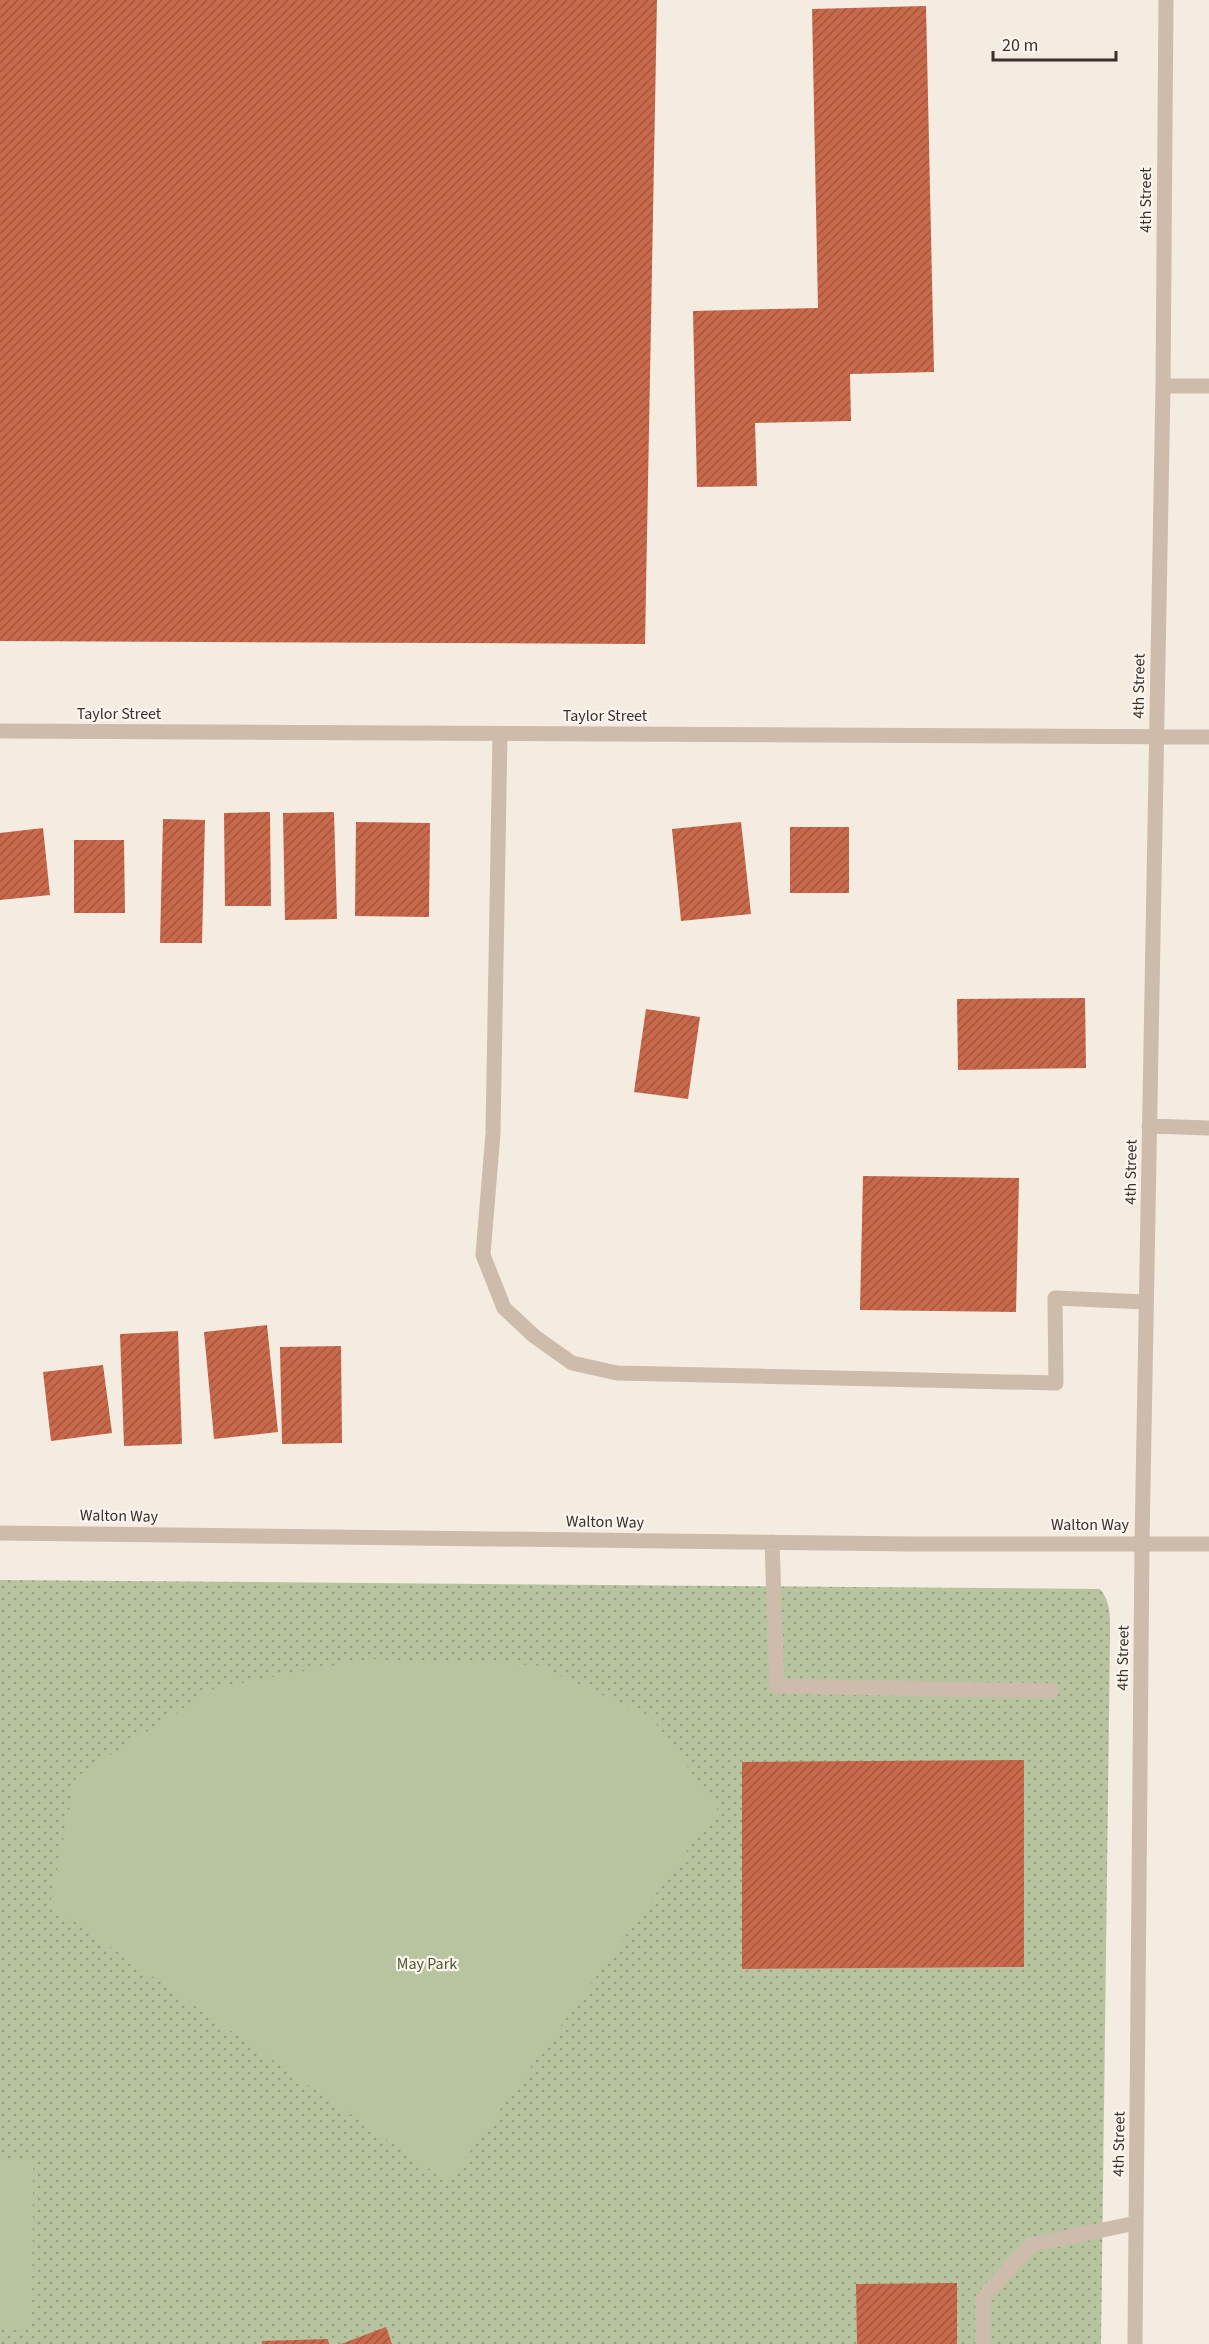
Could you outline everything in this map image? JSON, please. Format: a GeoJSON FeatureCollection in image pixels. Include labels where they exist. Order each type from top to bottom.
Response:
{"type":"FeatureCollection","features":[{"type":"Feature","properties":{"kind":"street","name":"4th Street"},"geometry":{"type":"LineString","coordinates":[[1135,2344],[1142,1543],[1163,386],[1166,0]]}},
{"type":"Feature","properties":{"kind":"street"},"geometry":{"type":"LineString","coordinates":[[1163,386],[1209,386]]}},
{"type":"Feature","properties":{"kind":"street","name":"Taylor Street"},"geometry":{"type":"LineString","coordinates":[[0,731],[1209,737]]}},
{"type":"Feature","properties":{"kind":"street"},"geometry":{"type":"LineString","coordinates":[[500,734],[493,1133],[483,1255],[504,1308],[534,1336],[572,1363],[617,1373],[1056,1383],[1055,1298],[1146,1302]]}},
{"type":"Feature","properties":{"kind":"street"},"geometry":{"type":"LineString","coordinates":[[1149,1126],[1209,1128]]}},
{"type":"Feature","properties":{"kind":"street","name":"Walton Way"},"geometry":{"type":"LineString","coordinates":[[0,1533],[772,1542],[1209,1544]]}},
{"type":"Feature","properties":{"kind":"street"},"geometry":{"type":"LineString","coordinates":[[772,1542],[777,1686],[1050,1691]]}},
{"type":"Feature","properties":{"kind":"street"},"geometry":{"type":"LineString","coordinates":[[983,2344],[983,2298],[1031,2245],[1136,2223]]}},
{"type":"Feature","properties":{"kind":"green space","name":"May Park"},"geometry":{"type":"Polygon","coordinates":[[[0,1580],[1100,1589],[1107,1600],[1110,1612],[1101,2344],[0,2344],[0,1580]]]}},
{"type":"Feature","properties":{"kind":"green space"},"geometry":{"type":"Polygon","coordinates":[[[368,1659],[536,1665],[651,1717],[718,1808],[448,2182],[50,1905],[76,1777],[215,1688],[368,1659]]]}},
{"type":"Feature","properties":{"kind":"green space"},"geometry":{"type":"Polygon","coordinates":[[[0,2160],[33,2160],[32,2330],[0,2330],[0,2160]]]}},
{"type":"Feature","properties":{"kind":"building"},"geometry":{"type":"Polygon","coordinates":[[[0,0],[657,0],[645,644],[0,641],[0,0]]]}},
{"type":"Feature","properties":{"kind":"building"},"geometry":{"type":"Polygon","coordinates":[[[926,6],[934,372],[850,374],[851,421],[755,423],[757,486],[697,487],[693,311],[818,308],[812,9],[926,6]]]}},
{"type":"Feature","properties":{"kind":"building"},"geometry":{"type":"Polygon","coordinates":[[[270,812],[271,906],[225,906],[224,813],[270,812]]]}},
{"type":"Feature","properties":{"kind":"building"},"geometry":{"type":"Polygon","coordinates":[[[334,812],[337,919],[285,920],[283,813],[334,812]]]}},
{"type":"Feature","properties":{"kind":"building"},"geometry":{"type":"Polygon","coordinates":[[[163,819],[205,820],[202,943],[160,943],[163,819]]]}},
{"type":"Feature","properties":{"kind":"building"},"geometry":{"type":"Polygon","coordinates":[[[356,822],[430,823],[429,917],[355,916],[356,822]]]}},
{"type":"Feature","properties":{"kind":"building"},"geometry":{"type":"Polygon","coordinates":[[[741,822],[751,914],[681,921],[672,829],[741,822]]]}},
{"type":"Feature","properties":{"kind":"building"},"geometry":{"type":"Polygon","coordinates":[[[790,827],[849,827],[849,893],[790,893],[790,827]]]}},
{"type":"Feature","properties":{"kind":"building"},"geometry":{"type":"Polygon","coordinates":[[[43,828],[50,895],[0,900],[0,833],[43,828]]]}},
{"type":"Feature","properties":{"kind":"building"},"geometry":{"type":"Polygon","coordinates":[[[74,840],[124,840],[125,913],[74,913],[74,840]]]}},
{"type":"Feature","properties":{"kind":"building"},"geometry":{"type":"Polygon","coordinates":[[[1085,998],[1086,1068],[958,1070],[957,999],[1085,998]]]}},
{"type":"Feature","properties":{"kind":"building"},"geometry":{"type":"Polygon","coordinates":[[[646,1009],[700,1017],[688,1099],[634,1092],[646,1009]]]}},
{"type":"Feature","properties":{"kind":"building"},"geometry":{"type":"Polygon","coordinates":[[[863,1176],[1019,1178],[1016,1312],[860,1310],[863,1176]]]}},
{"type":"Feature","properties":{"kind":"building"},"geometry":{"type":"Polygon","coordinates":[[[267,1325],[278,1432],[214,1439],[204,1332],[267,1325]]]}},
{"type":"Feature","properties":{"kind":"building"},"geometry":{"type":"Polygon","coordinates":[[[178,1331],[182,1444],[124,1446],[120,1334],[178,1331]]]}},
{"type":"Feature","properties":{"kind":"building"},"geometry":{"type":"Polygon","coordinates":[[[341,1346],[342,1443],[282,1444],[280,1347],[341,1346]]]}},
{"type":"Feature","properties":{"kind":"building"},"geometry":{"type":"Polygon","coordinates":[[[103,1365],[112,1433],[51,1441],[43,1372],[103,1365]]]}},
{"type":"Feature","properties":{"kind":"building"},"geometry":{"type":"Polygon","coordinates":[[[1024,1760],[1024,1967],[742,1969],[742,1762],[1024,1760]]]}},
{"type":"Feature","properties":{"kind":"building"},"geometry":{"type":"Polygon","coordinates":[[[957,2283],[957,2344],[857,2344],[856,2284],[957,2283]]]}},
{"type":"Feature","properties":{"kind":"building"},"geometry":{"type":"Polygon","coordinates":[[[386,2327],[392,2344],[341,2344],[386,2327]]]}},
{"type":"Feature","properties":{"kind":"building"},"geometry":{"type":"Polygon","coordinates":[[[328,2339],[329,2344],[262,2344],[262,2341],[328,2339]]]}}]}
